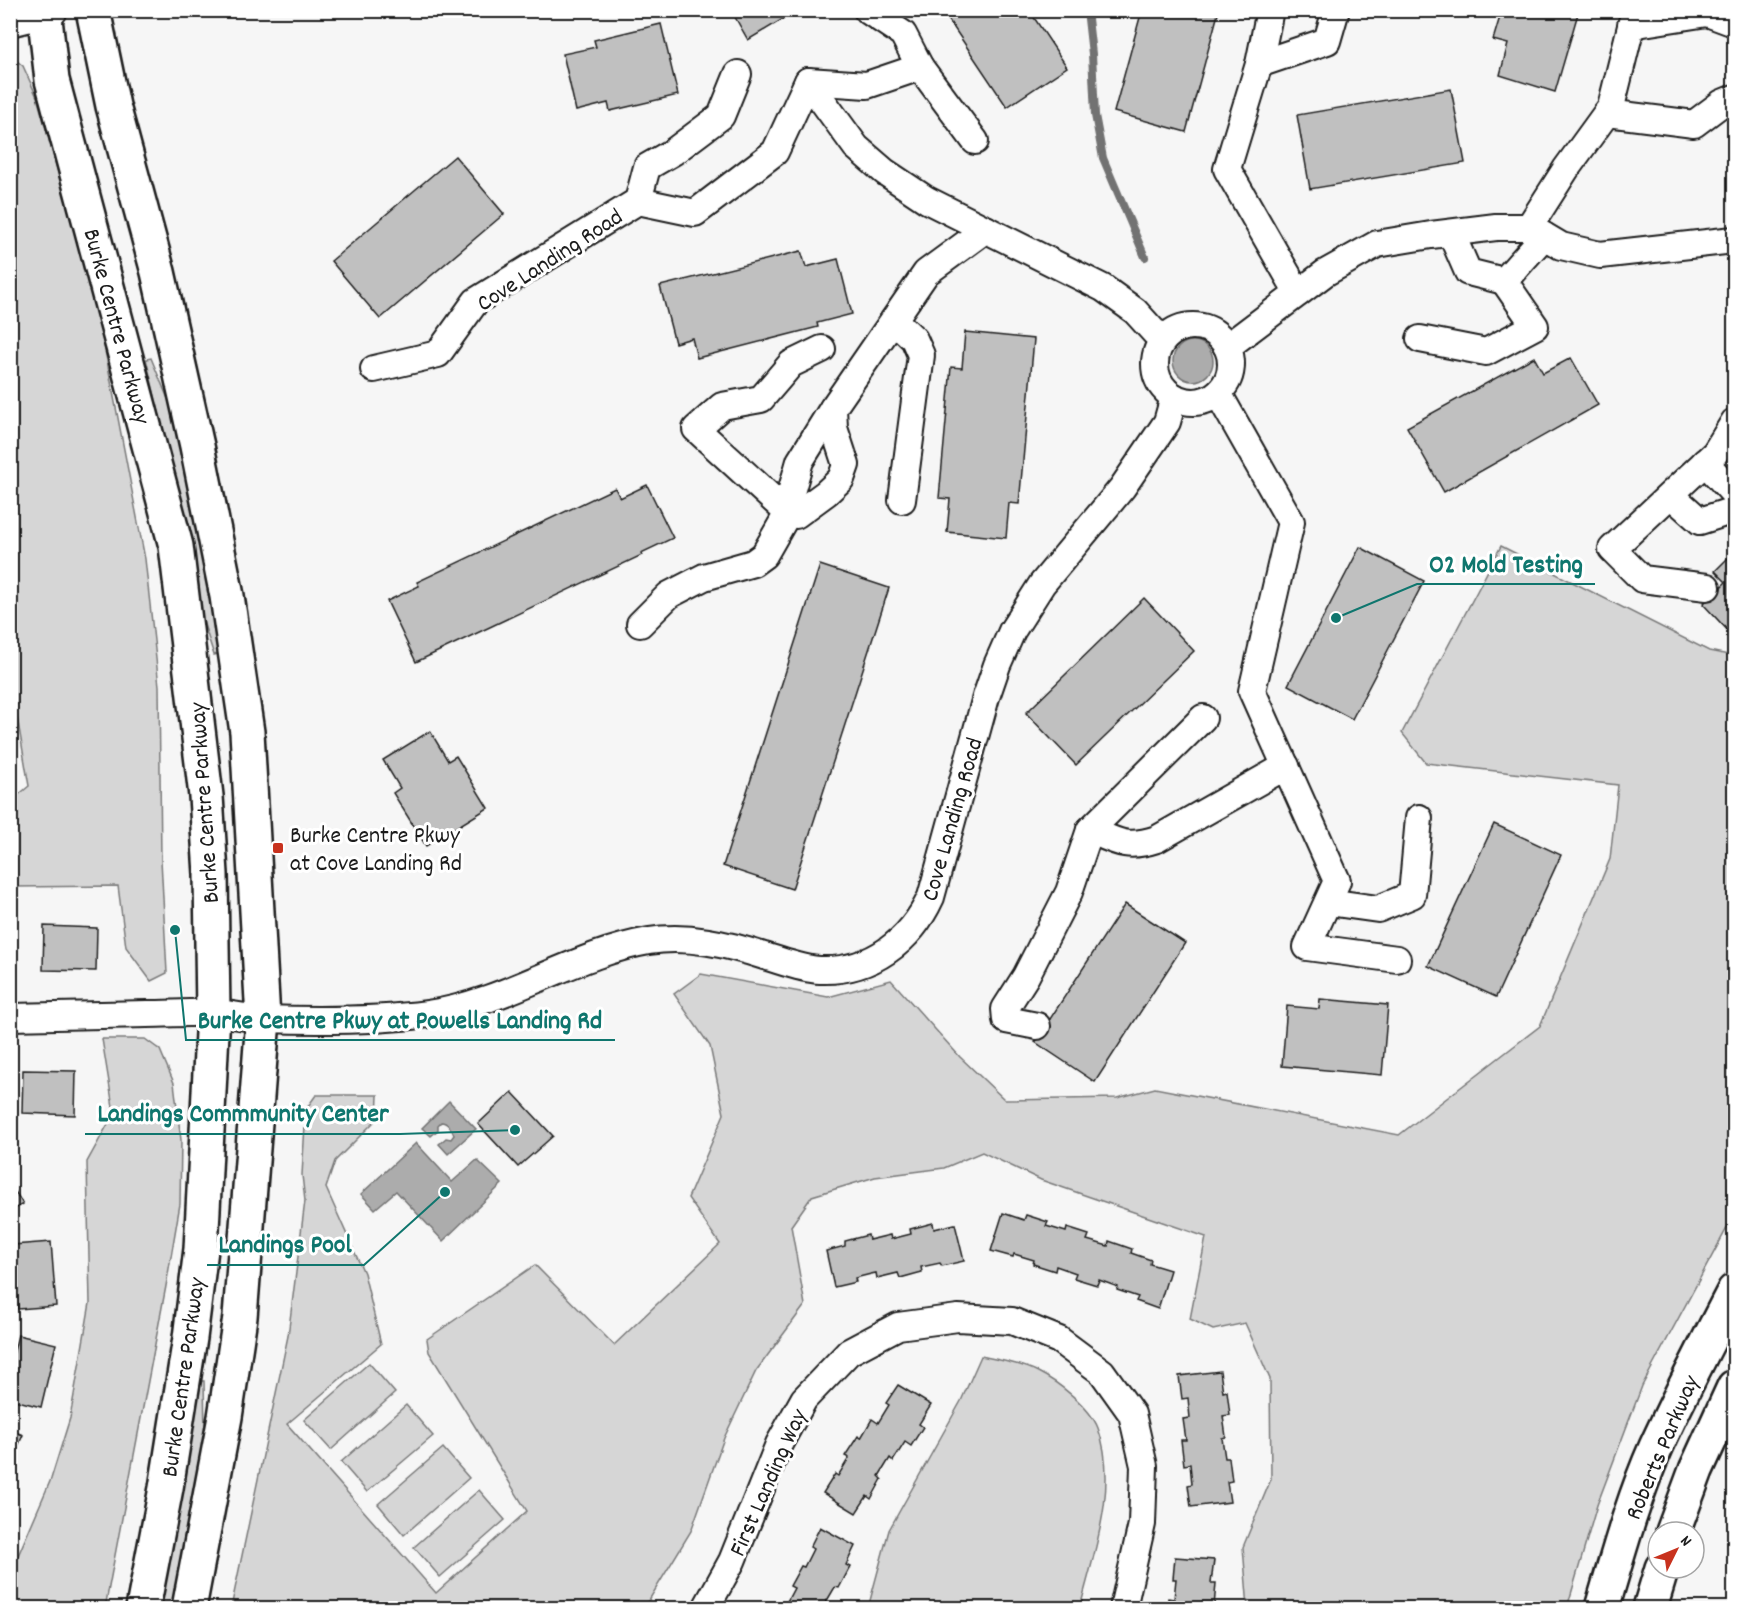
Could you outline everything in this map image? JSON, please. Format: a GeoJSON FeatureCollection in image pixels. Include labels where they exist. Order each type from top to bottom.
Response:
{"type":"FeatureCollection","features":[{"type":"Feature","properties":{"kind":"main road","name":"Burke Centre Parkway"},"geometry":{"type":"LineString","coordinates":[[93,10],[113,106],[158,273],[197,446],[227,596],[247,732],[263,1019],[240,1317],[225,1417],[189,1608]]}},
{"type":"Feature","properties":{"kind":"main road","name":"Burke Centre Parkway"},"geometry":{"type":"LineString","coordinates":[[46,11],[52,80],[176,546],[206,796],[211,874],[213,1013],[203,1216],[193,1316],[166,1488],[143,1608]]}},
{"type":"Feature","properties":{"kind":"main road","name":"Roberts Parkway"},"geometry":{"type":"LineString","coordinates":[[1602,1608],[1625,1532],[1655,1449],[1734,1291]]}},
{"type":"Feature","properties":{"kind":"main road","name":"Roberts Parkway"},"geometry":{"type":"LineString","coordinates":[[1677,1520],[1696,1470],[1734,1387]]}},
{"type":"Feature","properties":{"kind":"main road"},"geometry":{"type":"LineString","coordinates":[[1650,1608],[1658,1580]]}},
{"type":"Feature","properties":{"kind":"street"},"geometry":{"type":"LineString","coordinates":[[867,10],[903,34],[920,67],[975,141]]}},
{"type":"Feature","properties":{"kind":"street"},"geometry":{"type":"LineString","coordinates":[[1270,10],[1259,64],[1227,169],[1298,293]]}},
{"type":"Feature","properties":{"kind":"street"},"geometry":{"type":"LineString","coordinates":[[1259,64],[1326,41],[1336,10]]}},
{"type":"Feature","properties":{"kind":"street"},"geometry":{"type":"LineString","coordinates":[[10,20],[46,11]]}},
{"type":"Feature","properties":{"kind":"street"},"geometry":{"type":"LineString","coordinates":[[1504,281],[1536,231],[1566,169],[1611,107],[1633,18],[1707,13],[1734,23]]}},
{"type":"Feature","properties":{"kind":"street"},"geometry":{"type":"LineString","coordinates":[[808,81],[867,86],[920,67]]}},
{"type":"Feature","properties":{"kind":"street","name":"Cove Landing Road"},"geometry":{"type":"LineString","coordinates":[[374,369],[438,354],[476,301],[638,201],[647,167],[673,152],[721,116],[738,74]]}},
{"type":"Feature","properties":{"kind":"street","name":"Cove Landing Road"},"geometry":{"type":"LineString","coordinates":[[638,201],[695,213],[775,152],[808,81]]}},
{"type":"Feature","properties":{"kind":"street"},"geometry":{"type":"LineString","coordinates":[[808,81],[856,147],[885,172],[927,200],[1103,288],[1135,311],[1155,333],[1167,336]]}},
{"type":"Feature","properties":{"kind":"street"},"geometry":{"type":"LineString","coordinates":[[1607,113],[1694,124],[1722,103],[1734,98]]}},
{"type":"Feature","properties":{"kind":"street"},"geometry":{"type":"LineString","coordinates":[[1227,347],[1325,273],[1377,244],[1496,227],[1536,231],[1561,246],[1600,255],[1734,240]]}},
{"type":"Feature","properties":{"kind":"street"},"geometry":{"type":"LineString","coordinates":[[640,624],[669,595],[704,577],[753,563],[764,555],[789,513],[790,496],[800,461],[833,408],[926,273],[986,229]]}},
{"type":"Feature","properties":{"kind":"street"},"geometry":{"type":"LineString","coordinates":[[1420,339],[1486,352],[1535,326],[1504,281],[1468,272],[1451,232]]}},
{"type":"Feature","properties":{"kind":"street"},"geometry":{"type":"LineString","coordinates":[[894,320],[914,339],[921,355],[902,500]]}},
{"type":"Feature","properties":{"kind":"street"},"geometry":{"type":"LineString","coordinates":[[1196,326],[1215,333],[1227,347],[1231,362],[1230,373],[1218,393],[1208,399],[1197,402],[1174,397],[1165,390],[1159,380],[1155,368],[1156,357],[1167,336],[1175,330],[1196,326]]}},
{"type":"Feature","properties":{"kind":"street"},"geometry":{"type":"LineString","coordinates":[[822,349],[791,364],[761,399],[722,406],[696,429],[789,513],[796,514],[826,493],[841,479],[846,465],[834,428],[833,408]]}},
{"type":"Feature","properties":{"kind":"street"},"geometry":{"type":"LineString","coordinates":[[1218,393],[1291,522],[1252,691],[1337,881],[1307,947],[1397,959]]}},
{"type":"Feature","properties":{"kind":"street","name":"Cove Landing Road"},"geometry":{"type":"LineString","coordinates":[[10,1017],[213,1013],[263,1019],[375,1019],[430,1014],[511,991],[615,948],[651,941],[685,939],[714,943],[820,970],[854,966],[871,961],[890,950],[909,933],[924,913],[931,897],[986,696],[1012,631],[1042,584],[1128,478],[1167,422],[1174,397]]}},
{"type":"Feature","properties":{"kind":"street"},"geometry":{"type":"LineString","coordinates":[[1707,587],[1642,579],[1612,549],[1715,453],[1734,422]]}},
{"type":"Feature","properties":{"kind":"street"},"geometry":{"type":"LineString","coordinates":[[1705,462],[1734,494]]}},
{"type":"Feature","properties":{"kind":"street"},"geometry":{"type":"LineString","coordinates":[[1671,495],[1700,521],[1734,510]]}},
{"type":"Feature","properties":{"kind":"street"},"geometry":{"type":"LineString","coordinates":[[1037,1026],[1006,1020],[1005,1008],[1026,976],[1069,892],[1090,830],[1203,718]]}},
{"type":"Feature","properties":{"kind":"street"},"geometry":{"type":"LineString","coordinates":[[1090,830],[1119,843],[1139,845],[1157,839],[1286,766]]}},
{"type":"Feature","properties":{"kind":"street"},"geometry":{"type":"LineString","coordinates":[[1328,902],[1378,909],[1412,896],[1419,818]]}},
{"type":"Feature","properties":{"kind":"street","name":"First Landing Way"},"geometry":{"type":"LineString","coordinates":[[706,1608],[732,1561],[779,1444],[804,1399],[849,1352],[898,1326],[958,1318],[1012,1321],[1059,1340],[1102,1372],[1132,1414],[1144,1466],[1142,1524],[1123,1608]]}},
{"type":"Feature","properties":{"kind":"shaded area"},"geometry":{"type":"Polygon","coordinates":[[[11,56],[23,66],[37,97],[99,319],[145,559],[159,686],[161,860],[167,973],[151,981],[126,947],[118,886],[11,887],[11,801],[29,786],[14,699],[11,695],[11,56]]]}},
{"type":"Feature","properties":{"kind":"shaded area"},"geometry":{"type":"Polygon","coordinates":[[[1193,341],[1207,347],[1213,361],[1207,375],[1193,381],[1179,375],[1173,361],[1179,347],[1193,341]]]}},
{"type":"Feature","properties":{"kind":"shaded area"},"geometry":{"type":"Polygon","coordinates":[[[151,358],[173,411],[202,551],[218,654],[214,655],[198,606],[173,470],[146,359],[151,358]]]}},
{"type":"Feature","properties":{"kind":"shaded area"},"geometry":{"type":"Polygon","coordinates":[[[1501,546],[1709,651],[1734,656],[1734,1215],[1642,1386],[1597,1505],[1567,1608],[1248,1608],[1243,1547],[1271,1479],[1270,1379],[1245,1323],[1213,1330],[1190,1319],[1206,1237],[1041,1180],[982,1152],[944,1168],[875,1177],[812,1196],[791,1226],[805,1305],[756,1371],[724,1438],[691,1531],[649,1600],[639,1608],[231,1608],[288,1336],[305,1201],[302,1175],[306,1109],[316,1095],[378,1095],[377,1119],[335,1161],[326,1188],[364,1273],[381,1344],[287,1424],[436,1593],[527,1511],[429,1352],[427,1339],[535,1265],[614,1345],[720,1244],[688,1198],[724,1114],[710,1046],[674,994],[701,974],[828,997],[891,980],[960,1057],[1005,1100],[1117,1098],[1155,1088],[1399,1135],[1540,1026],[1610,859],[1618,785],[1426,763],[1402,733],[1501,546]]]}},
{"type":"Feature","properties":{"kind":"shaded area"},"geometry":{"type":"Polygon","coordinates":[[[102,1039],[145,1039],[160,1050],[174,1083],[181,1140],[180,1204],[105,1608],[11,1608],[11,1572],[51,1479],[70,1418],[90,1303],[87,1162],[114,1113],[102,1039]]]}},
{"type":"Feature","properties":{"kind":"shaded area"},"geometry":{"type":"Polygon","coordinates":[[[449,1101],[476,1129],[448,1154],[439,1144],[446,1138],[451,1139],[454,1135],[449,1126],[441,1122],[438,1130],[431,1136],[422,1128],[449,1101]]]}},
{"type":"Feature","properties":{"kind":"shaded area"},"geometry":{"type":"Polygon","coordinates":[[[416,1143],[452,1182],[477,1160],[502,1184],[443,1241],[396,1191],[375,1209],[361,1194],[416,1143]]]}},
{"type":"Feature","properties":{"kind":"shaded area"},"geometry":{"type":"Polygon","coordinates":[[[981,1356],[1024,1366],[1046,1376],[1081,1404],[1098,1428],[1104,1450],[1105,1495],[1097,1541],[1080,1608],[868,1608],[889,1530],[961,1401],[981,1356]]]}},
{"type":"Feature","properties":{"kind":"shaded area"},"geometry":{"type":"Polygon","coordinates":[[[369,1363],[395,1393],[331,1450],[304,1420],[369,1363]]]}},
{"type":"Feature","properties":{"kind":"shaded area"},"geometry":{"type":"Polygon","coordinates":[[[200,1381],[204,1381],[205,1435],[173,1608],[158,1608],[200,1381]]]}},
{"type":"Feature","properties":{"kind":"shaded area"},"geometry":{"type":"Polygon","coordinates":[[[406,1405],[433,1436],[367,1492],[341,1462],[406,1405]]]}},
{"type":"Feature","properties":{"kind":"shaded area"},"geometry":{"type":"Polygon","coordinates":[[[443,1448],[469,1478],[404,1535],[378,1504],[443,1448]]]}},
{"type":"Feature","properties":{"kind":"shaded area"},"geometry":{"type":"Polygon","coordinates":[[[479,1490],[505,1520],[440,1577],[414,1547],[479,1490]]]}},
{"type":"Feature","properties":{"kind":"building"},"geometry":{"type":"Polygon","coordinates":[[[731,10],[798,10],[748,40],[731,10]]]}},
{"type":"Feature","properties":{"kind":"building"},"geometry":{"type":"Polygon","coordinates":[[[942,10],[1029,10],[1067,67],[1007,107],[942,10]]]}},
{"type":"Feature","properties":{"kind":"building"},"geometry":{"type":"Polygon","coordinates":[[[1142,10],[1219,10],[1186,132],[1114,112],[1142,10]]]}},
{"type":"Feature","properties":{"kind":"building"},"geometry":{"type":"Polygon","coordinates":[[[1502,10],[1579,10],[1555,92],[1500,75],[1508,44],[1493,40],[1502,10]]]}},
{"type":"Feature","properties":{"kind":"building"},"geometry":{"type":"Polygon","coordinates":[[[661,24],[678,95],[610,111],[608,103],[576,111],[563,54],[596,47],[594,40],[661,24]]]}},
{"type":"Feature","properties":{"kind":"building"},"geometry":{"type":"Polygon","coordinates":[[[1451,89],[1465,163],[1310,189],[1297,115],[1451,89]]]}},
{"type":"Feature","properties":{"kind":"building"},"geometry":{"type":"Polygon","coordinates":[[[455,156],[504,214],[380,319],[331,261],[455,156]]]}},
{"type":"Feature","properties":{"kind":"building"},"geometry":{"type":"Polygon","coordinates":[[[801,251],[806,267],[838,259],[852,314],[817,323],[818,327],[697,358],[692,338],[675,343],[660,286],[801,251]]]}},
{"type":"Feature","properties":{"kind":"building"},"geometry":{"type":"Polygon","coordinates":[[[965,332],[1034,339],[1019,504],[1009,503],[1006,538],[947,532],[950,499],[939,498],[951,367],[962,368],[965,332]]]}},
{"type":"Feature","properties":{"kind":"building"},"geometry":{"type":"Polygon","coordinates":[[[1534,357],[1543,373],[1571,358],[1598,405],[1444,492],[1407,427],[1534,357]]]}},
{"type":"Feature","properties":{"kind":"building"},"geometry":{"type":"Polygon","coordinates":[[[647,485],[673,538],[641,553],[642,555],[416,662],[387,601],[419,586],[417,582],[615,488],[620,498],[647,485]]]}},
{"type":"Feature","properties":{"kind":"building"},"geometry":{"type":"Polygon","coordinates":[[[1360,547],[1424,581],[1352,719],[1288,685],[1360,547]]]}},
{"type":"Feature","properties":{"kind":"building"},"geometry":{"type":"Polygon","coordinates":[[[1734,552],[1734,637],[1703,604],[1726,582],[1715,571],[1734,552]]]}},
{"type":"Feature","properties":{"kind":"building"},"geometry":{"type":"Polygon","coordinates":[[[820,565],[889,588],[792,889],[723,866],[820,565]]]}},
{"type":"Feature","properties":{"kind":"building"},"geometry":{"type":"Polygon","coordinates":[[[1144,598],[1194,651],[1076,765],[1026,713],[1144,598]]]}},
{"type":"Feature","properties":{"kind":"building"},"geometry":{"type":"Polygon","coordinates":[[[430,731],[448,761],[456,756],[488,808],[426,846],[393,793],[400,788],[383,760],[430,731]]]}},
{"type":"Feature","properties":{"kind":"building"},"geometry":{"type":"Polygon","coordinates":[[[1494,824],[1561,855],[1496,997],[1428,966],[1494,824]]]}},
{"type":"Feature","properties":{"kind":"building"},"geometry":{"type":"Polygon","coordinates":[[[1125,904],[1185,943],[1095,1082],[1035,1042],[1125,904]]]}},
{"type":"Feature","properties":{"kind":"building"},"geometry":{"type":"Polygon","coordinates":[[[44,926],[97,928],[96,971],[43,970],[44,926]]]}},
{"type":"Feature","properties":{"kind":"building"},"geometry":{"type":"Polygon","coordinates":[[[10,930],[15,930],[16,969],[10,969],[10,930]]]}},
{"type":"Feature","properties":{"kind":"building"},"geometry":{"type":"Polygon","coordinates":[[[1320,999],[1388,1005],[1382,1075],[1282,1066],[1287,1006],[1319,1009],[1320,999]]]}},
{"type":"Feature","properties":{"kind":"building"},"geometry":{"type":"Polygon","coordinates":[[[23,1070],[76,1071],[75,1115],[22,1113],[23,1070]]]}},
{"type":"Feature","properties":{"kind":"building"},"geometry":{"type":"Polygon","coordinates":[[[512,1092],[553,1136],[518,1167],[478,1124],[512,1092]]]}},
{"type":"Feature","properties":{"kind":"building"},"geometry":{"type":"Polygon","coordinates":[[[10,1184],[23,1204],[10,1212],[10,1184]]]}},
{"type":"Feature","properties":{"kind":"building"},"geometry":{"type":"Polygon","coordinates":[[[1003,1213],[1024,1220],[1026,1215],[1048,1222],[1046,1226],[1066,1232],[1067,1228],[1089,1235],[1087,1240],[1108,1246],[1109,1241],[1132,1249],[1131,1253],[1151,1260],[1150,1264],[1170,1270],[1158,1309],[1136,1301],[1138,1297],[1117,1290],[1118,1287],[1099,1280],[1097,1285],[1074,1278],[1076,1273],[1056,1266],[1055,1271],[1033,1264],[1034,1260],[991,1251],[1003,1213]]]}},
{"type":"Feature","properties":{"kind":"building"},"geometry":{"type":"Polygon","coordinates":[[[933,1223],[934,1229],[955,1224],[964,1261],[942,1266],[940,1263],[921,1267],[922,1272],[900,1278],[898,1273],[877,1278],[876,1273],[855,1278],[856,1282],[834,1287],[826,1251],[845,1246],[845,1241],[868,1235],[869,1240],[890,1235],[891,1239],[911,1234],[910,1229],[933,1223]]]}},
{"type":"Feature","properties":{"kind":"building"},"geometry":{"type":"Polygon","coordinates":[[[51,1242],[56,1306],[18,1309],[13,1245],[51,1242]]]}},
{"type":"Feature","properties":{"kind":"building"},"geometry":{"type":"Polygon","coordinates":[[[18,1335],[56,1344],[41,1407],[10,1399],[10,1367],[18,1335]]]}},
{"type":"Feature","properties":{"kind":"building"},"geometry":{"type":"Polygon","coordinates":[[[1220,1371],[1223,1392],[1227,1391],[1230,1415],[1223,1416],[1226,1437],[1222,1438],[1225,1458],[1229,1458],[1232,1481],[1227,1482],[1230,1502],[1191,1507],[1188,1485],[1192,1484],[1190,1464],[1184,1465],[1181,1440],[1186,1440],[1183,1419],[1190,1418],[1188,1398],[1182,1399],[1179,1376],[1220,1371]]]}},
{"type":"Feature","properties":{"kind":"building"},"geometry":{"type":"Polygon","coordinates":[[[898,1385],[931,1405],[919,1424],[923,1427],[911,1446],[905,1442],[893,1461],[890,1458],[879,1476],[882,1479],[871,1499],[867,1496],[856,1513],[823,1493],[835,1474],[838,1476],[849,1458],[845,1456],[858,1436],[861,1438],[872,1419],[878,1423],[889,1405],[886,1403],[898,1385]]]}},
{"type":"Feature","properties":{"kind":"building"},"geometry":{"type":"Polygon","coordinates":[[[10,1430],[23,1435],[10,1464],[10,1430]]]}},
{"type":"Feature","properties":{"kind":"building"},"geometry":{"type":"Polygon","coordinates":[[[820,1527],[855,1546],[846,1565],[850,1567],[839,1588],[835,1587],[825,1604],[830,1606],[828,1608],[778,1608],[780,1604],[784,1607],[794,1588],[790,1586],[801,1566],[804,1567],[813,1549],[810,1547],[820,1527]]]}},
{"type":"Feature","properties":{"kind":"building"},"geometry":{"type":"Polygon","coordinates":[[[1175,1557],[1214,1560],[1211,1583],[1216,1583],[1214,1607],[1167,1608],[1168,1598],[1174,1599],[1175,1557]]]}},
{"type":"Feature","properties":{"kind":"waterway"},"geometry":{"type":"LineString","coordinates":[[1087,10],[1095,115],[1103,158],[1145,257]]}},
{"type":"Feature","properties":{"kind":"place","name":"O2 Mold Testing"},"geometry":{"type":"Point","coordinates":[1336,618]}},
{"type":"Feature","properties":{"kind":"place","name":"Burke Centre Pkwy at Cove Landing Rd"},"geometry":{"type":"Point","coordinates":[278,848]}},
{"type":"Feature","properties":{"kind":"place","name":"Burke Centre Pkwy at Powells Landing Rd"},"geometry":{"type":"Point","coordinates":[175,930]}},
{"type":"Feature","properties":{"kind":"place","name":"Landings Commmunity Center"},"geometry":{"type":"Point","coordinates":[515,1130]}},
{"type":"Feature","properties":{"kind":"place","name":"Landings Pool"},"geometry":{"type":"Point","coordinates":[445,1192]}}]}
